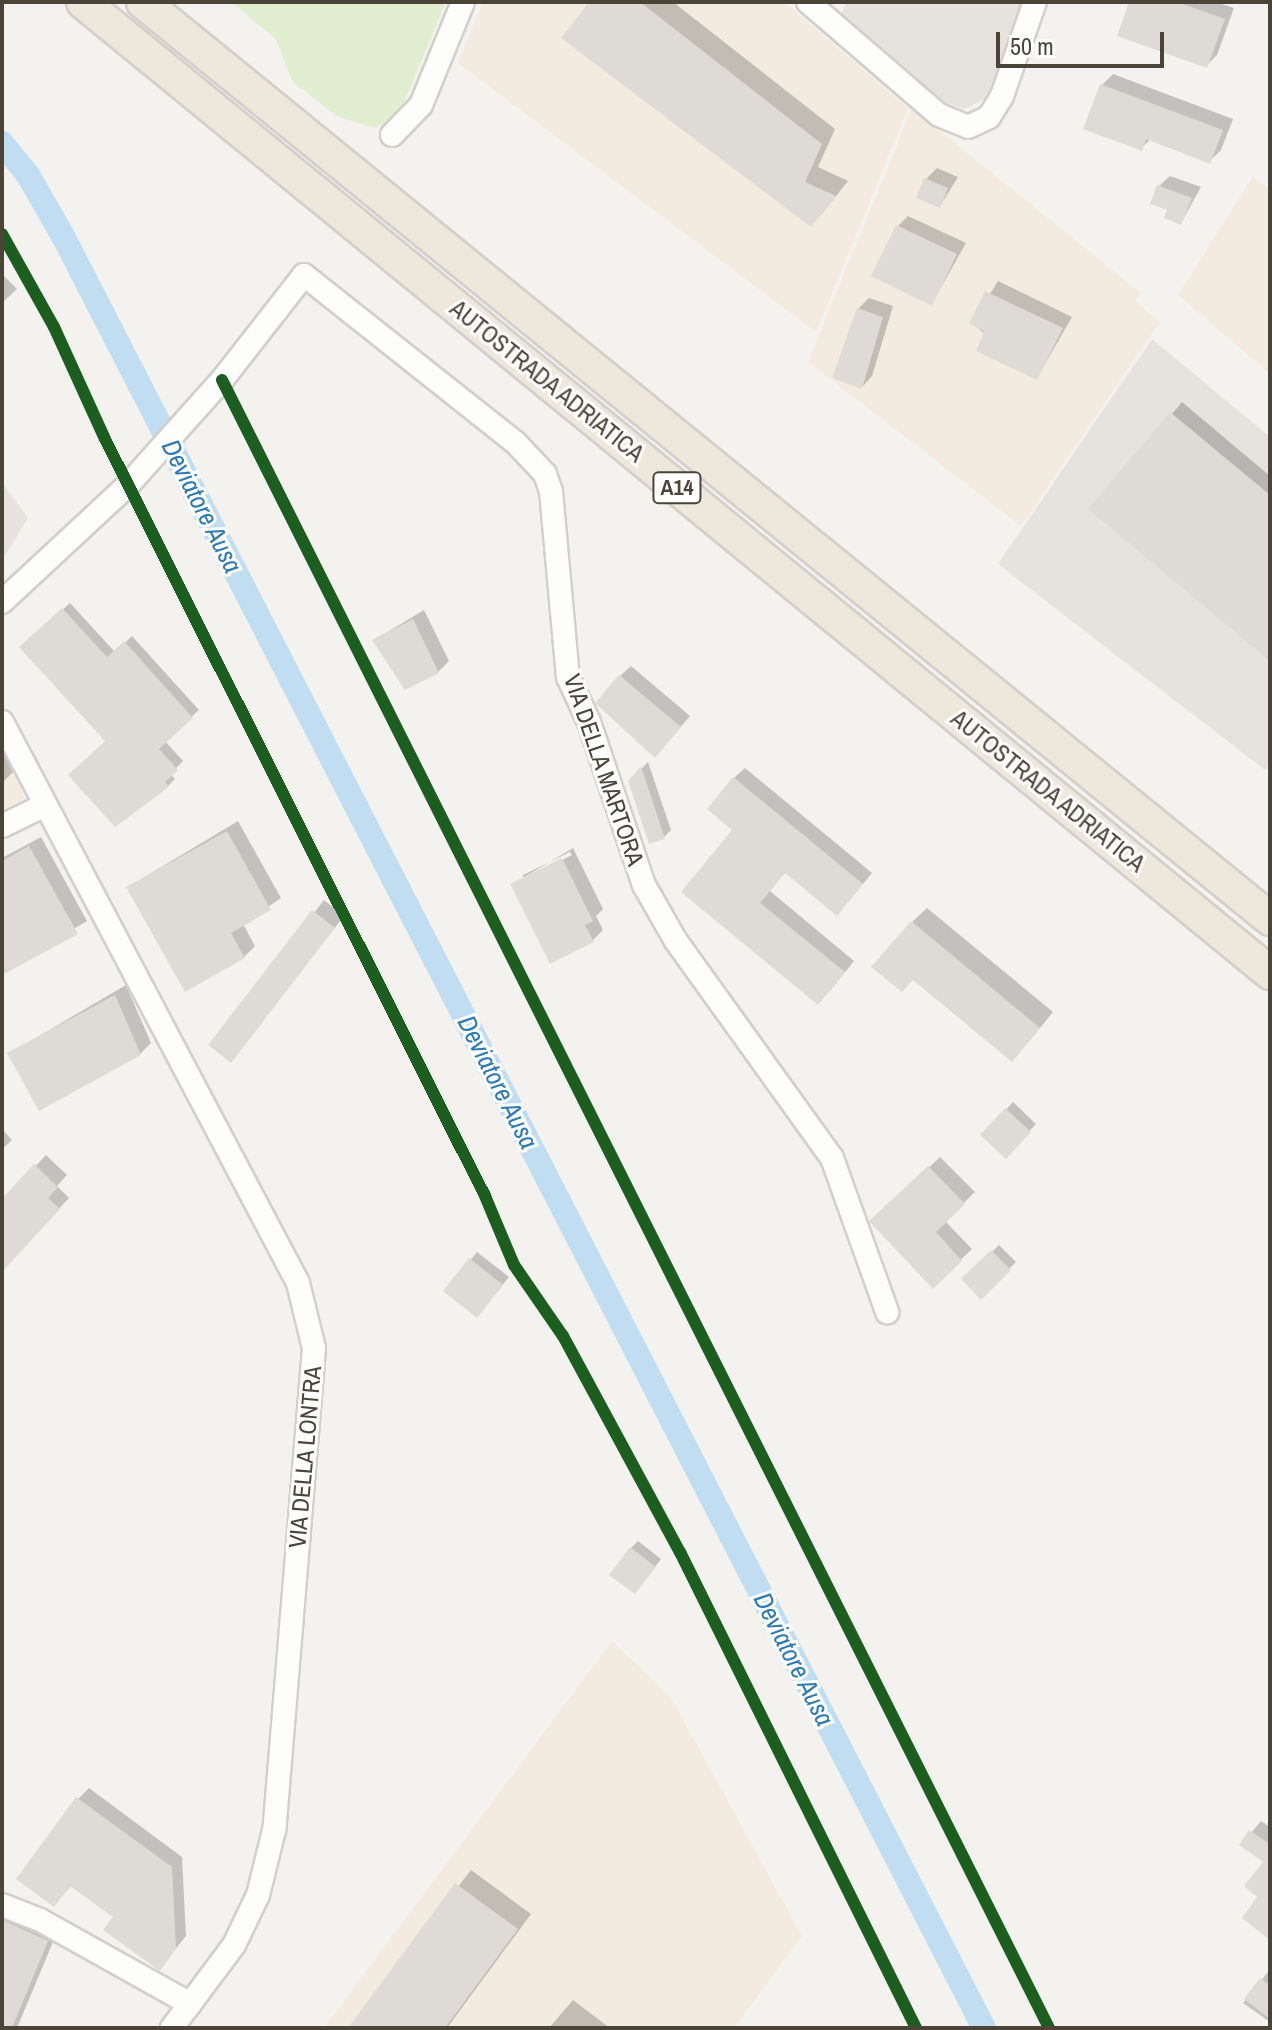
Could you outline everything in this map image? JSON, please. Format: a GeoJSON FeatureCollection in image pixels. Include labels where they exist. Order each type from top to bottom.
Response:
{"type":"FeatureCollection","features":[{"type":"Feature","properties":{"kind":"highway","name":"AUTOSTRADA ADRIATICA"},"geometry":{"type":"LineString","coordinates":[[83,2],[1270,973]]}},
{"type":"Feature","properties":{"kind":"highway","name":"AUTOSTRADA ADRIATICA"},"geometry":{"type":"LineString","coordinates":[[143,2],[1270,919]]}},
{"type":"Feature","properties":{"kind":"street"},"geometry":{"type":"LineString","coordinates":[[392,135],[421,105],[463,2]]}},
{"type":"Feature","properties":{"kind":"street"},"geometry":{"type":"LineString","coordinates":[[808,2],[939,115],[968,127],[989,117],[1002,96],[1035,2]]}},
{"type":"Feature","properties":{"kind":"street","name":"VIA DELLA MARTORA"},"geometry":{"type":"LineString","coordinates":[[2,602],[138,473],[222,380],[304,275],[515,442],[545,474],[551,491],[568,677],[589,722],[644,885],[676,941],[832,1158],[887,1312]]}},
{"type":"Feature","properties":{"kind":"street","name":"VIA DELLA LONTRA"},"geometry":{"type":"LineString","coordinates":[[2,722],[43,806],[298,1283],[314,1348],[274,1830],[258,1895],[240,1932],[172,2028]]}},
{"type":"Feature","properties":{"kind":"street"},"geometry":{"type":"LineString","coordinates":[[2,826],[43,806]]}},
{"type":"Feature","properties":{"kind":"street"},"geometry":{"type":"LineString","coordinates":[[2,1905],[40,1920],[190,2004]]}},
{"type":"Feature","properties":{"kind":"shaded area"},"geometry":{"type":"Polygon","coordinates":[[[483,2],[784,2],[908,108],[816,332],[458,63],[483,2]]]}},
{"type":"Feature","properties":{"kind":"shaded area"},"geometry":{"type":"Polygon","coordinates":[[[846,2],[1022,2],[988,97],[965,109],[946,103],[842,14],[846,2]]]}},
{"type":"Feature","properties":{"kind":"shaded area"},"geometry":{"type":"Polygon","coordinates":[[[912,109],[1141,293],[1135,302],[1160,322],[1021,526],[808,362],[912,109]]]}},
{"type":"Feature","properties":{"kind":"shaded area"},"geometry":{"type":"Polygon","coordinates":[[[1253,176],[1270,190],[1270,374],[1178,295],[1253,176]]]}},
{"type":"Feature","properties":{"kind":"shaded area"},"geometry":{"type":"Polygon","coordinates":[[[1152,339],[1270,437],[1270,764],[1265,770],[998,564],[1152,339]]]}},
{"type":"Feature","properties":{"kind":"shaded area"},"geometry":{"type":"Polygon","coordinates":[[[2,483],[28,518],[2,561],[2,483]]]}},
{"type":"Feature","properties":{"kind":"shaded area"},"geometry":{"type":"Polygon","coordinates":[[[2,753],[25,798],[2,810],[2,753]]]}},
{"type":"Feature","properties":{"kind":"shaded area"},"geometry":{"type":"Polygon","coordinates":[[[612,1641],[670,1696],[802,1936],[734,2028],[324,2028],[612,1641]]]}},
{"type":"Feature","properties":{"kind":"green space"},"geometry":{"type":"Polygon","coordinates":[[[231,2],[446,2],[400,112],[375,128],[336,116],[292,81],[276,39],[231,2]]]}},
{"type":"Feature","properties":{"kind":"building"},"geometry":{"type":"Polygon","coordinates":[[[589,2],[640,2],[822,144],[805,182],[836,196],[811,227],[561,38],[589,2]]]}},
{"type":"Feature","properties":{"kind":"building"},"geometry":{"type":"Polygon","coordinates":[[[1129,2],[1177,2],[1225,19],[1207,68],[1117,36],[1129,2]]]}},
{"type":"Feature","properties":{"kind":"building"},"geometry":{"type":"Polygon","coordinates":[[[1100,84],[1223,130],[1210,164],[1146,139],[1142,151],[1083,129],[1100,84]]]}},
{"type":"Feature","properties":{"kind":"building"},"geometry":{"type":"Polygon","coordinates":[[[924,178],[948,188],[940,208],[916,198],[924,178]]]}},
{"type":"Feature","properties":{"kind":"building"},"geometry":{"type":"Polygon","coordinates":[[[1157,185],[1192,198],[1181,225],[1164,218],[1167,210],[1150,204],[1157,185]]]}},
{"type":"Feature","properties":{"kind":"building"},"geometry":{"type":"Polygon","coordinates":[[[896,225],[957,254],[932,306],[871,276],[896,225]]]}},
{"type":"Feature","properties":{"kind":"building"},"geometry":{"type":"Polygon","coordinates":[[[985,291],[1063,328],[1037,380],[976,351],[984,331],[969,324],[985,291]]]}},
{"type":"Feature","properties":{"kind":"building"},"geometry":{"type":"Polygon","coordinates":[[[857,308],[883,317],[862,389],[832,378],[857,308]]]}},
{"type":"Feature","properties":{"kind":"building"},"geometry":{"type":"Polygon","coordinates":[[[1170,412],[1270,495],[1270,661],[1088,509],[1170,412]]]}},
{"type":"Feature","properties":{"kind":"building"},"geometry":{"type":"Polygon","coordinates":[[[62,608],[107,657],[124,641],[193,718],[159,749],[178,770],[165,782],[169,787],[115,827],[68,775],[105,741],[19,647],[62,608]]]}},
{"type":"Feature","properties":{"kind":"building"},"geometry":{"type":"Polygon","coordinates":[[[413,619],[439,673],[405,690],[372,640],[413,619]]]}},
{"type":"Feature","properties":{"kind":"building"},"geometry":{"type":"Polygon","coordinates":[[[619,675],[681,727],[655,758],[595,703],[619,675]]]}},
{"type":"Feature","properties":{"kind":"building"},"geometry":{"type":"Polygon","coordinates":[[[641,766],[665,839],[649,844],[628,781],[641,766]]]}},
{"type":"Feature","properties":{"kind":"building"},"geometry":{"type":"Polygon","coordinates":[[[733,777],[863,884],[837,916],[785,873],[760,903],[845,972],[818,1005],[681,892],[732,830],[707,809],[733,777]]]}},
{"type":"Feature","properties":{"kind":"building"},"geometry":{"type":"Polygon","coordinates":[[[227,831],[271,910],[231,933],[245,958],[185,992],[126,887],[227,831]]]}},
{"type":"Feature","properties":{"kind":"building"},"geometry":{"type":"Polygon","coordinates":[[[29,846],[78,934],[2,975],[2,861],[29,846]]]}},
{"type":"Feature","properties":{"kind":"building"},"geometry":{"type":"Polygon","coordinates":[[[562,858],[593,921],[585,925],[594,942],[550,964],[510,884],[562,858]]]}},
{"type":"Feature","properties":{"kind":"building"},"geometry":{"type":"Polygon","coordinates":[[[312,910],[335,928],[231,1063],[208,1045],[312,910]]]}},
{"type":"Feature","properties":{"kind":"building"},"geometry":{"type":"Polygon","coordinates":[[[911,921],[1040,1028],[1012,1062],[913,980],[902,992],[871,967],[911,921]]]}},
{"type":"Feature","properties":{"kind":"building"},"geometry":{"type":"Polygon","coordinates":[[[115,995],[141,1055],[39,1111],[7,1053],[115,995]]]}},
{"type":"Feature","properties":{"kind":"building"},"geometry":{"type":"Polygon","coordinates":[[[1005,1108],[1031,1132],[1006,1159],[980,1135],[1005,1108]]]}},
{"type":"Feature","properties":{"kind":"building"},"geometry":{"type":"Polygon","coordinates":[[[34,1164],[58,1187],[48,1198],[60,1209],[2,1272],[2,1199],[34,1164]]]}},
{"type":"Feature","properties":{"kind":"building"},"geometry":{"type":"Polygon","coordinates":[[[928,1166],[965,1204],[936,1232],[962,1261],[933,1289],[869,1221],[928,1166]]]}},
{"type":"Feature","properties":{"kind":"building"},"geometry":{"type":"Polygon","coordinates":[[[991,1250],[1011,1270],[981,1300],[961,1279],[991,1250]]]}},
{"type":"Feature","properties":{"kind":"building"},"geometry":{"type":"Polygon","coordinates":[[[469,1258],[503,1285],[477,1318],[443,1291],[469,1258]]]}},
{"type":"Feature","properties":{"kind":"building"},"geometry":{"type":"Polygon","coordinates":[[[630,1547],[656,1567],[635,1594],[609,1575],[630,1547]]]}},
{"type":"Feature","properties":{"kind":"building"},"geometry":{"type":"Polygon","coordinates":[[[76,1797],[172,1867],[176,1949],[160,1971],[103,1930],[113,1917],[70,1886],[54,1907],[16,1879],[76,1797]]]}},
{"type":"Feature","properties":{"kind":"building"},"geometry":{"type":"Polygon","coordinates":[[[1249,1830],[1270,1844],[1270,1940],[1242,1918],[1257,1897],[1244,1886],[1263,1862],[1239,1845],[1249,1830]]]}},
{"type":"Feature","properties":{"kind":"building"},"geometry":{"type":"Polygon","coordinates":[[[455,1883],[518,1929],[445,2028],[348,2028],[455,1883]]]}},
{"type":"Feature","properties":{"kind":"building"},"geometry":{"type":"Polygon","coordinates":[[[2,1920],[48,1941],[12,2028],[2,2028],[2,1920]]]}},
{"type":"Feature","properties":{"kind":"building"},"geometry":{"type":"Polygon","coordinates":[[[1260,1978],[1270,1985],[1270,2019],[1244,1999],[1260,1978]]]}},
{"type":"Feature","properties":{"kind":"waterway","name":"Deviatore Ausa"},"geometry":{"type":"LineString","coordinates":[[2,143],[28,175],[63,236],[984,2028]]}},
{"type":"Feature","properties":{"kind":"cycle path"},"geometry":{"type":"LineString","coordinates":[[2,234],[54,327],[105,439],[485,1196],[514,1265],[563,1336],[680,1552],[916,2028]]}},
{"type":"Feature","properties":{"kind":"cycle path"},"geometry":{"type":"LineString","coordinates":[[222,380],[1049,2028]]}}]}
